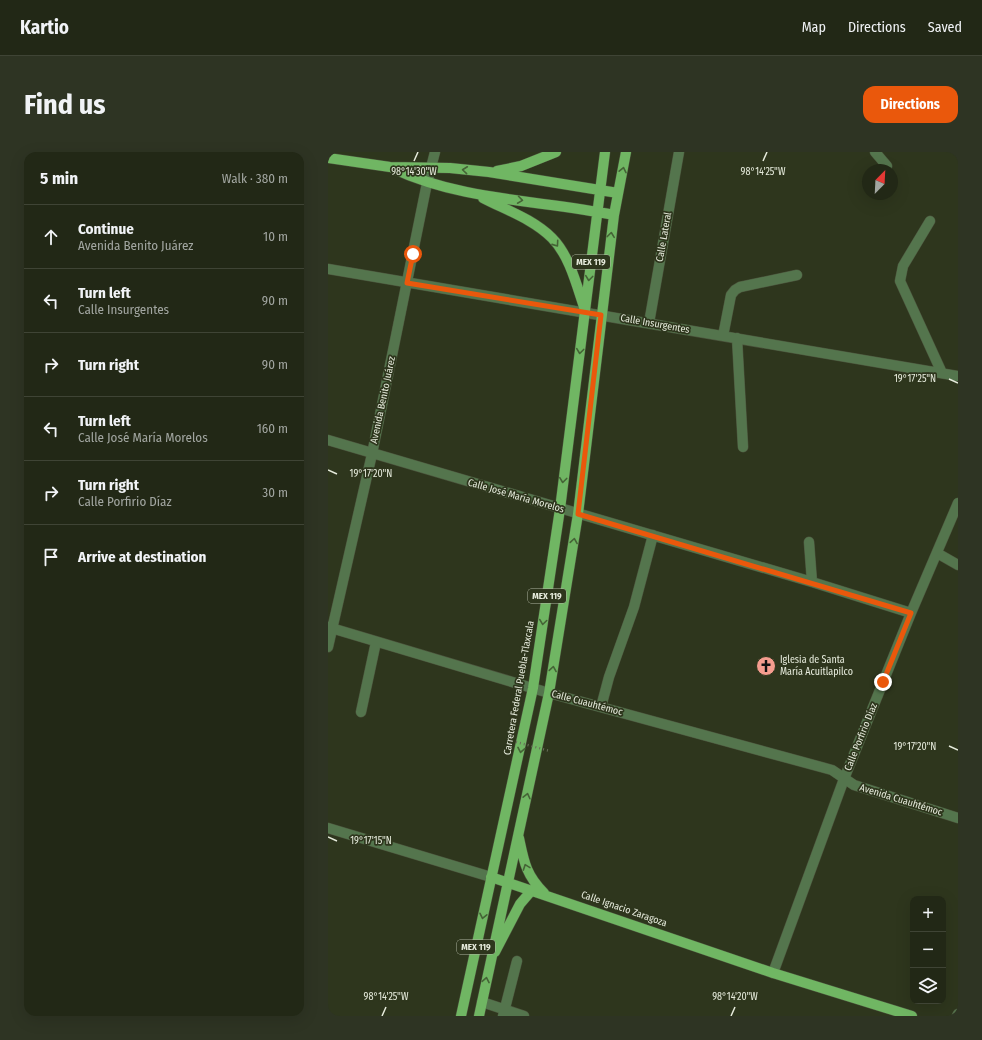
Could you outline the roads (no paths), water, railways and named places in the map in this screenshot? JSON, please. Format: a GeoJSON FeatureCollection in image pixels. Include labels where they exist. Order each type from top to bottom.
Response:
{"type":"FeatureCollection","features":[{"type":"Feature","properties":{"kind":"main road"},"geometry":{"type":"LineString","coordinates":[[489,172],[521,166],[556,152]]}},
{"type":"Feature","properties":{"kind":"main road","name":"MEX 119"},"geometry":{"type":"LineString","coordinates":[[585,312],[605,152]]}},
{"type":"Feature","properties":{"kind":"main road","name":"MEX 119"},"geometry":{"type":"LineString","coordinates":[[479,1016],[490,958],[508,883],[549,693],[578,514],[614,215],[626,152]]}},
{"type":"Feature","properties":{"kind":"main road"},"geometry":{"type":"LineString","coordinates":[[328,158],[390,167],[489,172],[618,194]]}},
{"type":"Feature","properties":{"kind":"main road"},"geometry":{"type":"LineString","coordinates":[[390,167],[427,183],[476,194],[614,215]]}},
{"type":"Feature","properties":{"kind":"main road"},"geometry":{"type":"LineString","coordinates":[[476,194],[536,225],[553,239],[563,254],[585,312]]}},
{"type":"Feature","properties":{"kind":"main road","name":"Carretera Federal Puebla-Tlaxcala"},"geometry":{"type":"LineString","coordinates":[[461,1016],[491,877],[519,758],[533,688],[560,508],[585,312]]}},
{"type":"Feature","properties":{"kind":"main road"},"geometry":{"type":"LineString","coordinates":[[518,834],[524,866],[532,880],[545,895]]}},
{"type":"Feature","properties":{"kind":"main road","name":"Calle Ignacio Zaragoza"},"geometry":{"type":"LineString","coordinates":[[491,877],[772,973],[912,1016]]}},
{"type":"Feature","properties":{"kind":"main road"},"geometry":{"type":"LineString","coordinates":[[490,958],[506,932],[520,904],[532,890]]}},
{"type":"Feature","properties":{"kind":"street","name":"Avenida Benito Juárez"},"geometry":{"type":"LineString","coordinates":[[328,647],[330,628],[372,454],[427,183],[435,152]]}},
{"type":"Feature","properties":{"kind":"street","name":"Calle Lateral"},"geometry":{"type":"LineString","coordinates":[[649,323],[678,152]]}},
{"type":"Feature","properties":{"kind":"street"},"geometry":{"type":"LineString","coordinates":[[875,152],[885,164]]}},
{"type":"Feature","properties":{"kind":"street"},"geometry":{"type":"LineString","coordinates":[[930,222],[903,266],[900,281],[942,373]]}},
{"type":"Feature","properties":{"kind":"street","name":"Calle Insurgentes"},"geometry":{"type":"LineString","coordinates":[[328,269],[958,376]]}},
{"type":"Feature","properties":{"kind":"street"},"geometry":{"type":"LineString","coordinates":[[723,336],[731,295],[734,290],[740,287],[797,276]]}},
{"type":"Feature","properties":{"kind":"street"},"geometry":{"type":"LineString","coordinates":[[737,338],[743,447]]}},
{"type":"Feature","properties":{"kind":"street","name":"Calle José María Morelos"},"geometry":{"type":"LineString","coordinates":[[328,440],[812,582],[911,613]]}},
{"type":"Feature","properties":{"kind":"street","name":"Calle Porfirio Díaz"},"geometry":{"type":"LineString","coordinates":[[772,973],[844,779],[911,613],[958,503]]}},
{"type":"Feature","properties":{"kind":"street"},"geometry":{"type":"LineString","coordinates":[[601,707],[609,677],[634,607],[653,535]]}},
{"type":"Feature","properties":{"kind":"street"},"geometry":{"type":"LineString","coordinates":[[809,542],[812,582]]}},
{"type":"Feature","properties":{"kind":"street"},"geometry":{"type":"LineString","coordinates":[[937,553],[958,565]]}},
{"type":"Feature","properties":{"kind":"street","name":"Calle Cuauhtémoc"},"geometry":{"type":"LineString","coordinates":[[330,628],[549,693],[832,770],[844,779]]}},
{"type":"Feature","properties":{"kind":"street"},"geometry":{"type":"LineString","coordinates":[[361,712],[376,642]]}},
{"type":"Feature","properties":{"kind":"street","name":"Avenida Cuauhtémoc"},"geometry":{"type":"LineString","coordinates":[[844,779],[854,785],[958,818]]}},
{"type":"Feature","properties":{"kind":"street","name":"Calle Ignacio Zaragoza"},"geometry":{"type":"LineString","coordinates":[[328,828],[491,877]]}},
{"type":"Feature","properties":{"kind":"street"},"geometry":{"type":"LineString","coordinates":[[503,1013],[517,961]]}},
{"type":"Feature","properties":{"kind":"street"},"geometry":{"type":"LineString","coordinates":[[482,1002],[503,1013],[524,1016]]}},
{"type":"Feature","properties":{"kind":"place","name":"Iglesia de Santa María Acuitlapilco"},"geometry":{"type":"Point","coordinates":[766,666]}}]}
